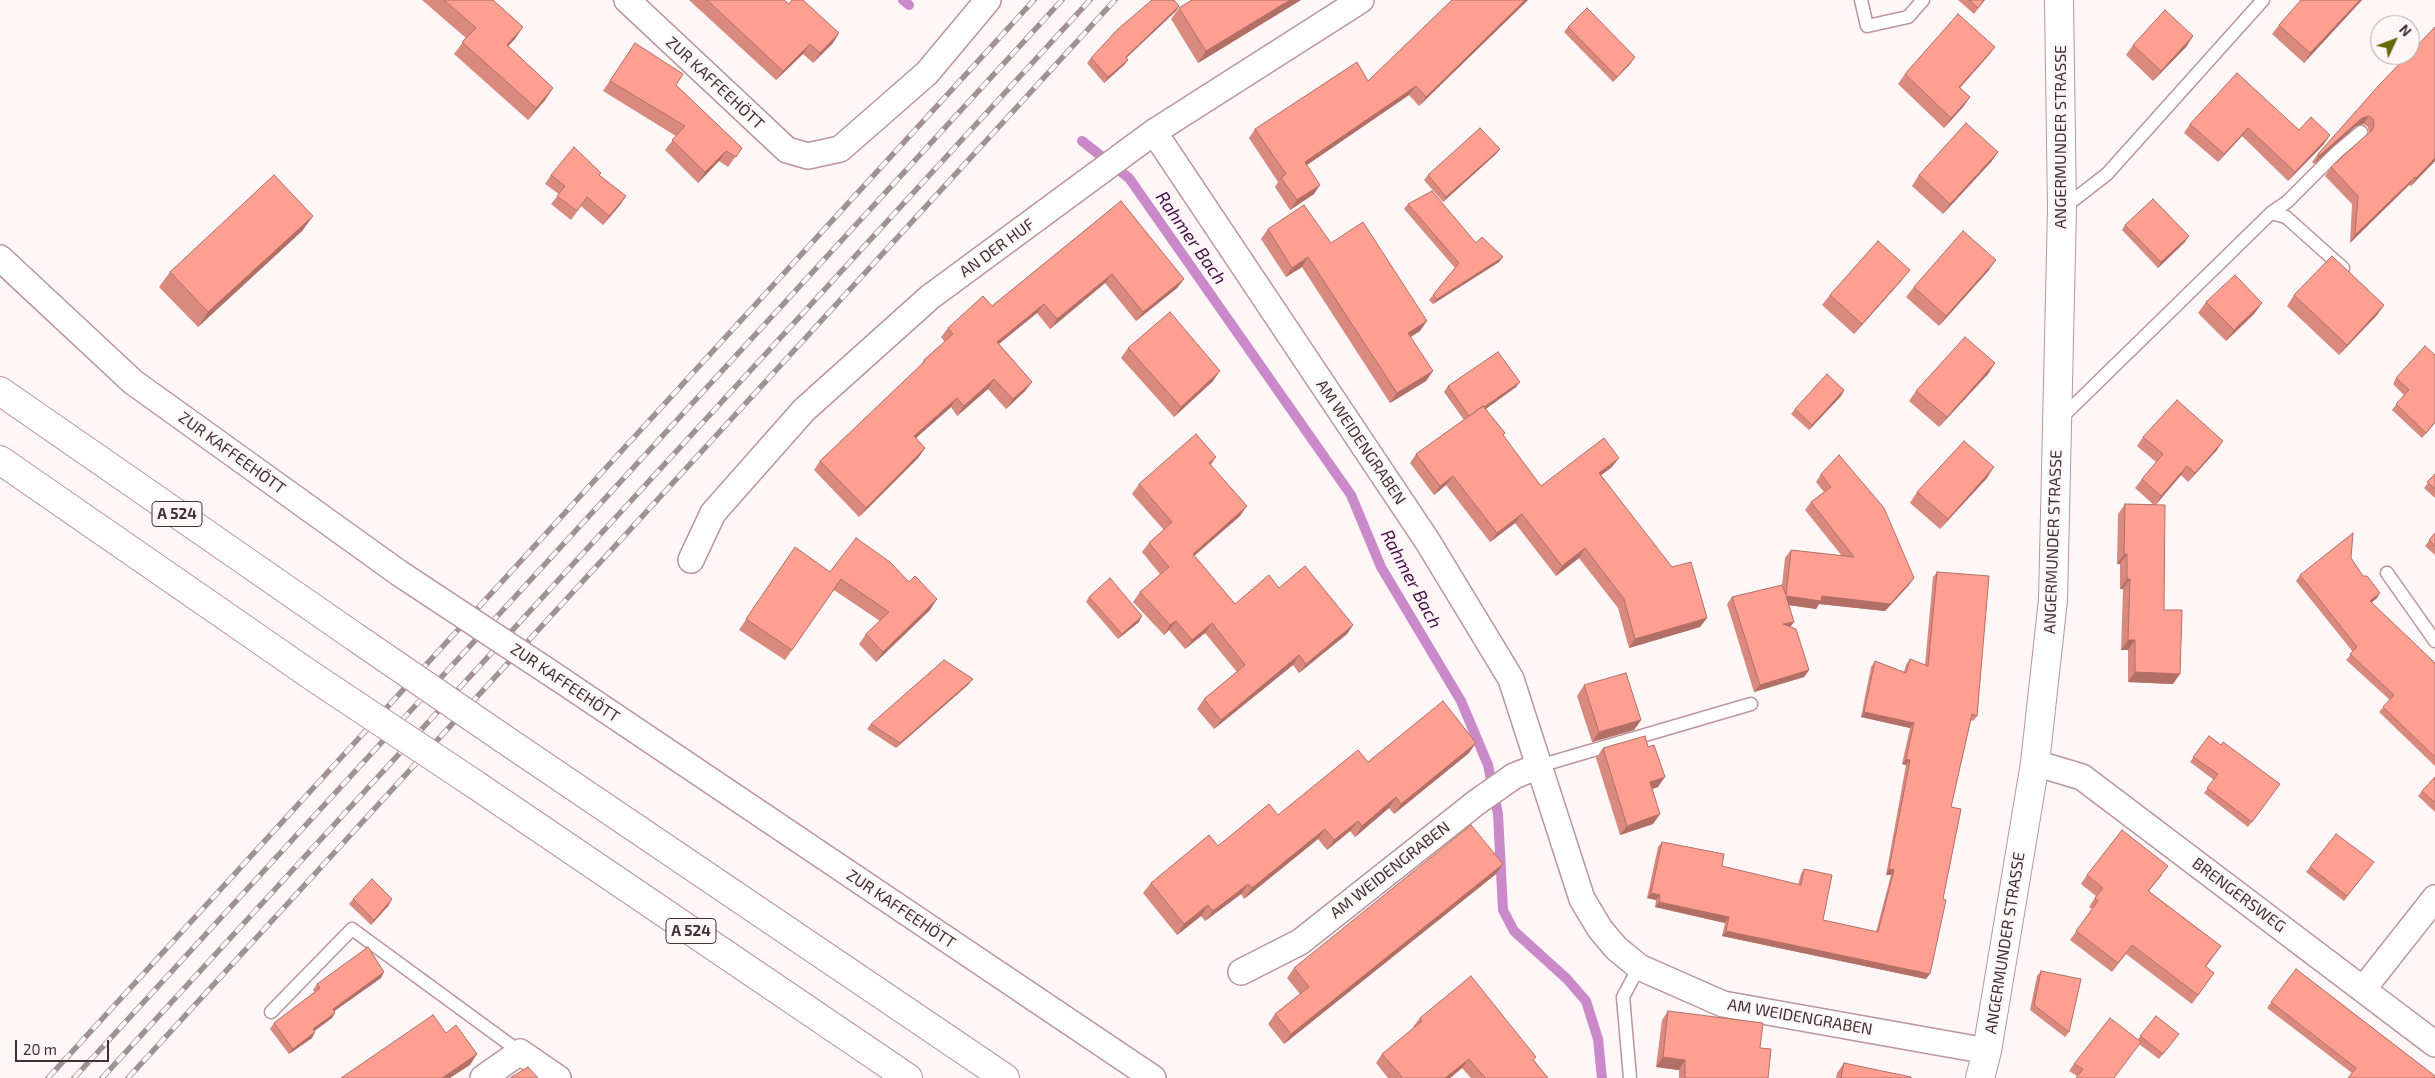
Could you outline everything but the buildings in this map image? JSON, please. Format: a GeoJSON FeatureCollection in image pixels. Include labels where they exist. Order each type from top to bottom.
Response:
{"type":"FeatureCollection","features":[{"type":"Feature","properties":{"kind":"main road","name":"ANGERMUNDER STRASSE"},"geometry":{"type":"LineString","coordinates":[[1980,1078],[2035,763],[2053,600],[2062,209],[2059,0]]}},
{"type":"Feature","properties":{"kind":"main road","name":"A 524"},"geometry":{"type":"LineString","coordinates":[[0,391],[504,739],[1005,1078]]}},
{"type":"Feature","properties":{"kind":"main road","name":"A 524"},"geometry":{"type":"LineString","coordinates":[[0,460],[315,678],[908,1078]]}},
{"type":"Feature","properties":{"kind":"street","name":"ZUR KAFFEEHÖTT"},"geometry":{"type":"LineString","coordinates":[[627,0],[787,150],[808,156],[840,149],[891,105],[927,73],[988,0]]}},
{"type":"Feature","properties":{"kind":"street","name":"AN DER HUF"},"geometry":{"type":"LineString","coordinates":[[691,560],[713,514],[804,410],[930,297],[1154,132],[1361,0]]}},
{"type":"Feature","properties":{"kind":"street","name":"AM WEIDENGRABEN"},"geometry":{"type":"LineString","coordinates":[[1154,132],[1428,542],[1511,679],[1582,899],[1611,942],[1639,967],[1723,1004],[1986,1051]]}},
{"type":"Feature","properties":{"kind":"street","name":"ZUR KAFFEEHÖTT"},"geometry":{"type":"LineString","coordinates":[[0,258],[133,382],[399,573],[1153,1078]]}},
{"type":"Feature","properties":{"kind":"street","name":"BRENGERSWEG"},"geometry":{"type":"LineString","coordinates":[[2035,763],[2082,777],[2364,988],[2435,1044]]}},
{"type":"Feature","properties":{"kind":"street","name":"AM WEIDENGRABEN"},"geometry":{"type":"LineString","coordinates":[[1241,972],[1300,942],[1477,802],[1514,776],[1539,766]]}},
{"type":"Feature","properties":{"kind":"street"},"geometry":{"type":"LineString","coordinates":[[2364,988],[2435,898]]}},
{"type":"Feature","properties":{"kind":"street"},"geometry":{"type":"LineString","coordinates":[[483,1078],[520,1052],[558,1078]]}},
{"type":"Feature","properties":{"kind":"lane"},"geometry":{"type":"LineString","coordinates":[[1861,0],[1867,26],[1908,16],[1923,0]]}},
{"type":"Feature","properties":{"kind":"lane"},"geometry":{"type":"LineString","coordinates":[[2062,209],[2106,174],[2264,0]]}},
{"type":"Feature","properties":{"kind":"lane"},"geometry":{"type":"LineString","coordinates":[[2057,421],[2271,213],[2287,202],[2337,152],[2361,132]]}},
{"type":"Feature","properties":{"kind":"lane"},"geometry":{"type":"LineString","coordinates":[[2271,213],[2286,217],[2350,274]]}},
{"type":"Feature","properties":{"kind":"lane"},"geometry":{"type":"LineString","coordinates":[[2387,573],[2435,641]]}},
{"type":"Feature","properties":{"kind":"lane"},"geometry":{"type":"LineString","coordinates":[[1539,766],[1751,704]]}},
{"type":"Feature","properties":{"kind":"lane"},"geometry":{"type":"LineString","coordinates":[[270,1012],[352,929],[520,1052]]}},
{"type":"Feature","properties":{"kind":"lane"},"geometry":{"type":"LineString","coordinates":[[1630,1078],[1624,997],[1639,967]]}},
{"type":"Feature","properties":{"kind":"waterway","name":"Rahmer Bach"},"geometry":{"type":"LineString","coordinates":[[903,0],[909,5]]}},
{"type":"Feature","properties":{"kind":"waterway","name":"Rahmer Bach"},"geometry":{"type":"LineString","coordinates":[[1082,141],[1129,178],[1351,495],[1381,567],[1461,701],[1488,765],[1498,814],[1503,910],[1514,931],[1567,979],[1586,1001],[1598,1039],[1602,1078]]}},
{"type":"Feature","properties":{"kind":"railway"},"geometry":{"type":"LineString","coordinates":[[48,1078],[1034,0]]}},
{"type":"Feature","properties":{"kind":"railway"},"geometry":{"type":"LineString","coordinates":[[74,1078],[1062,0]]}},
{"type":"Feature","properties":{"kind":"railway"},"geometry":{"type":"LineString","coordinates":[[102,1078],[1090,0]]}},
{"type":"Feature","properties":{"kind":"railway"},"geometry":{"type":"LineString","coordinates":[[128,1078],[1115,0]]}}]}
